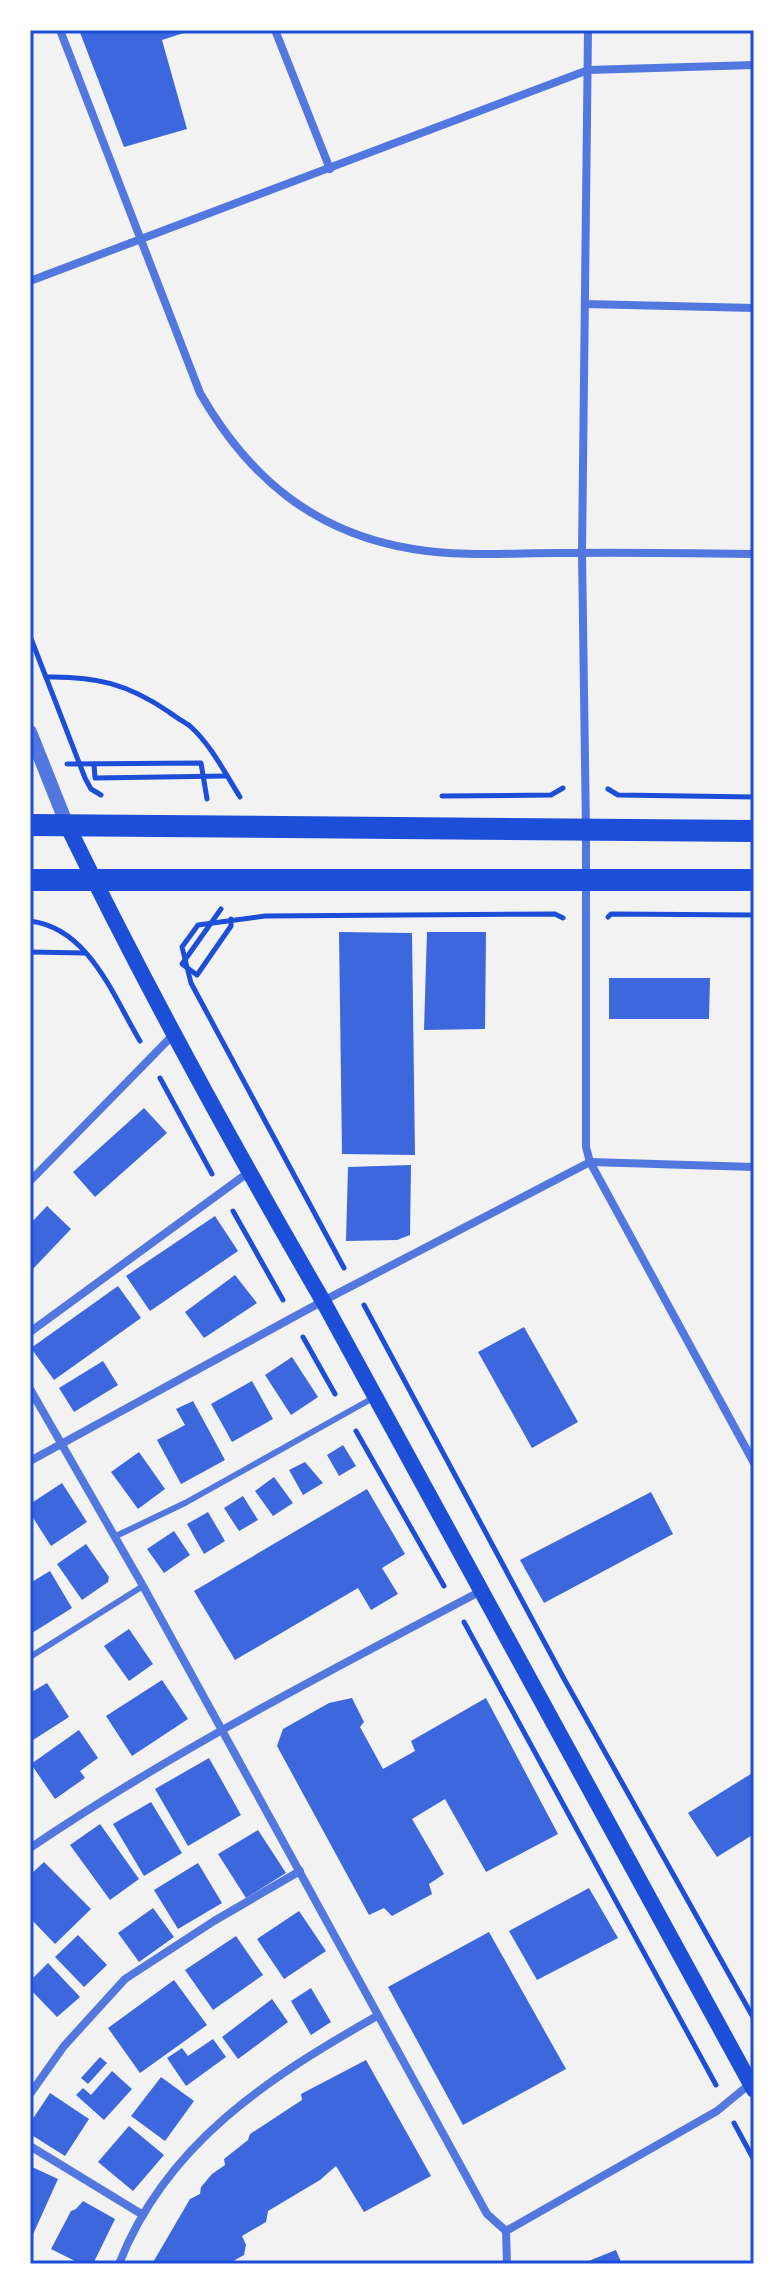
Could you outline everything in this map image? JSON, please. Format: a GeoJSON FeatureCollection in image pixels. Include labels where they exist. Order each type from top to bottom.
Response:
{"type":"FeatureCollection","features":[{"type":"Feature","properties":{"kind":"highway"},"geometry":{"type":"LineString","coordinates":[[30,825],[754,831]]}},
{"type":"Feature","properties":{"kind":"highway"},"geometry":{"type":"LineString","coordinates":[[30,880],[754,880]]}},
{"type":"Feature","properties":{"kind":"main road"},"geometry":{"type":"LineString","coordinates":[[67,825],[249,1172],[323,1301],[753,2085]]}},
{"type":"Feature","properties":{"kind":"street"},"geometry":{"type":"LineString","coordinates":[[60,30],[200,393],[235,447],[273,487],[308,512],[362,536],[413,549],[467,553],[754,554]]}},
{"type":"Feature","properties":{"kind":"street"},"geometry":{"type":"LineString","coordinates":[[275,30],[330,169]]}},
{"type":"Feature","properties":{"kind":"street"},"geometry":{"type":"LineString","coordinates":[[588,30],[582,553],[586,1147],[590,1162],[754,1463]]}},
{"type":"Feature","properties":{"kind":"street"},"geometry":{"type":"LineString","coordinates":[[30,281],[588,70],[754,65]]}},
{"type":"Feature","properties":{"kind":"street"},"geometry":{"type":"LineString","coordinates":[[585,304],[754,308]]}},
{"type":"Feature","properties":{"kind":"street"},"geometry":{"type":"LineString","coordinates":[[30,732],[67,825]]}},
{"type":"Feature","properties":{"kind":"street"},"geometry":{"type":"LineString","coordinates":[[30,1181],[175,1033]]}},
{"type":"Feature","properties":{"kind":"street"},"geometry":{"type":"LineString","coordinates":[[30,1461],[323,1301],[590,1162],[754,1167]]}},
{"type":"Feature","properties":{"kind":"street"},"geometry":{"type":"LineString","coordinates":[[30,1332],[249,1172]]}},
{"type":"Feature","properties":{"kind":"street"},"geometry":{"type":"LineString","coordinates":[[30,1389],[116,1536],[487,2214],[506,2231],[507,2264]]}},
{"type":"Feature","properties":{"kind":"street"},"geometry":{"type":"LineString","coordinates":[[30,1848],[103,1799],[221,1731],[481,1591]]}},
{"type":"Feature","properties":{"kind":"street"},"geometry":{"type":"LineString","coordinates":[[30,2094],[64,2046],[125,1979],[214,1921],[300,1871]]}},
{"type":"Feature","properties":{"kind":"street"},"geometry":{"type":"LineString","coordinates":[[119,2264],[143,2215],[168,2180],[198,2143],[231,2110],[284,2071],[377,2016]]}},
{"type":"Feature","properties":{"kind":"street"},"geometry":{"type":"LineString","coordinates":[[506,2231],[725,2105],[753,2085]]}},
{"type":"Feature","properties":{"kind":"street"},"geometry":{"type":"LineString","coordinates":[[30,2146],[143,2215]]}},
{"type":"Feature","properties":{"kind":"lane"},"geometry":{"type":"LineString","coordinates":[[116,1536],[185,1503],[375,1396]]}},
{"type":"Feature","properties":{"kind":"lane"},"geometry":{"type":"LineString","coordinates":[[30,1657],[143,1586]]}},
{"type":"Feature","properties":{"kind":"path"},"geometry":{"type":"LineString","coordinates":[[30,636],[85,778],[91,789],[102,796]]}},
{"type":"Feature","properties":{"kind":"path"},"geometry":{"type":"LineString","coordinates":[[46,677],[105,680],[153,701],[189,726],[207,746],[240,797],[224,797]]}},
{"type":"Feature","properties":{"kind":"path"},"geometry":{"type":"LineString","coordinates":[[94,764],[95,778],[226,776]]}},
{"type":"Feature","properties":{"kind":"path"},"geometry":{"type":"LineString","coordinates":[[608,789],[618,795],[754,797]]}},
{"type":"Feature","properties":{"kind":"path"},"geometry":{"type":"LineString","coordinates":[[194,797],[209,797]]}},
{"type":"Feature","properties":{"kind":"path"},"geometry":{"type":"LineString","coordinates":[[226,902],[182,964],[197,975],[231,922]]}},
{"type":"Feature","properties":{"kind":"path"},"geometry":{"type":"LineString","coordinates":[[567,921],[555,914],[265,916],[198,925],[182,947],[191,983],[563,1677],[754,2019]]}},
{"type":"Feature","properties":{"kind":"path"},"geometry":{"type":"LineString","coordinates":[[605,920],[611,914],[754,915]]}},
{"type":"Feature","properties":{"kind":"path"},"geometry":{"type":"LineString","coordinates":[[30,921],[64,933],[87,953],[150,1059],[455,1605],[754,2160]]}},
{"type":"Feature","properties":{"kind":"path"},"geometry":{"type":"LineString","coordinates":[[30,952],[87,953]]}},
{"type":"Feature","properties":{"kind":"building"},"geometry":{"type":"Polygon","coordinates":[[[79,30],[193,30],[162,40],[187,129],[124,147],[79,30]]]}},
{"type":"Feature","properties":{"kind":"building"},"geometry":{"type":"Polygon","coordinates":[[[339,932],[412,933],[415,1155],[342,1154],[339,932]]]}},
{"type":"Feature","properties":{"kind":"building"},"geometry":{"type":"Polygon","coordinates":[[[427,932],[486,932],[485,1029],[424,1030],[427,932]]]}},
{"type":"Feature","properties":{"kind":"building"},"geometry":{"type":"Polygon","coordinates":[[[609,978],[710,978],[709,1019],[609,1019],[609,978]]]}},
{"type":"Feature","properties":{"kind":"building"},"geometry":{"type":"Polygon","coordinates":[[[144,1108],[167,1133],[95,1197],[73,1172],[144,1108]]]}},
{"type":"Feature","properties":{"kind":"building"},"geometry":{"type":"Polygon","coordinates":[[[411,1165],[410,1235],[397,1240],[346,1241],[348,1167],[411,1165]]]}},
{"type":"Feature","properties":{"kind":"building"},"geometry":{"type":"Polygon","coordinates":[[[47,1206],[71,1229],[30,1272],[30,1224],[47,1206]]]}},
{"type":"Feature","properties":{"kind":"building"},"geometry":{"type":"Polygon","coordinates":[[[215,1216],[238,1251],[150,1311],[126,1276],[215,1216]]]}},
{"type":"Feature","properties":{"kind":"building"},"geometry":{"type":"Polygon","coordinates":[[[235,1275],[257,1303],[204,1338],[185,1312],[235,1275]]]}},
{"type":"Feature","properties":{"kind":"building"},"geometry":{"type":"Polygon","coordinates":[[[118,1286],[141,1318],[54,1380],[31,1348],[118,1286]]]}},
{"type":"Feature","properties":{"kind":"building"},"geometry":{"type":"Polygon","coordinates":[[[524,1327],[578,1422],[532,1448],[478,1352],[524,1327]]]}},
{"type":"Feature","properties":{"kind":"building"},"geometry":{"type":"Polygon","coordinates":[[[292,1357],[318,1397],[291,1415],[265,1375],[292,1357]]]}},
{"type":"Feature","properties":{"kind":"building"},"geometry":{"type":"Polygon","coordinates":[[[103,1361],[118,1385],[74,1412],[59,1388],[103,1361]]]}},
{"type":"Feature","properties":{"kind":"building"},"geometry":{"type":"Polygon","coordinates":[[[252,1381],[273,1419],[232,1442],[211,1404],[252,1381]]]}},
{"type":"Feature","properties":{"kind":"building"},"geometry":{"type":"Polygon","coordinates":[[[193,1401],[225,1460],[181,1484],[157,1440],[185,1425],[176,1409],[193,1401]]]}},
{"type":"Feature","properties":{"kind":"building"},"geometry":{"type":"Polygon","coordinates":[[[343,1445],[356,1466],[339,1476],[327,1455],[343,1445]]]}},
{"type":"Feature","properties":{"kind":"building"},"geometry":{"type":"Polygon","coordinates":[[[139,1452],[165,1489],[138,1509],[111,1472],[139,1452]]]}},
{"type":"Feature","properties":{"kind":"building"},"geometry":{"type":"Polygon","coordinates":[[[305,1462],[323,1483],[303,1495],[289,1470],[305,1462]]]}},
{"type":"Feature","properties":{"kind":"building"},"geometry":{"type":"Polygon","coordinates":[[[274,1477],[293,1503],[273,1516],[255,1491],[274,1477]]]}},
{"type":"Feature","properties":{"kind":"building"},"geometry":{"type":"Polygon","coordinates":[[[62,1483],[87,1522],[51,1546],[30,1513],[30,1504],[62,1483]]]}},
{"type":"Feature","properties":{"kind":"building"},"geometry":{"type":"Polygon","coordinates":[[[367,1489],[405,1554],[382,1568],[398,1594],[371,1610],[358,1588],[235,1660],[194,1591],[367,1489]]]}},
{"type":"Feature","properties":{"kind":"building"},"geometry":{"type":"Polygon","coordinates":[[[651,1492],[673,1534],[544,1603],[520,1560],[651,1492]]]}},
{"type":"Feature","properties":{"kind":"building"},"geometry":{"type":"Polygon","coordinates":[[[243,1496],[258,1520],[239,1531],[224,1508],[243,1496]]]}},
{"type":"Feature","properties":{"kind":"building"},"geometry":{"type":"Polygon","coordinates":[[[208,1512],[225,1541],[204,1554],[187,1524],[208,1512]]]}},
{"type":"Feature","properties":{"kind":"building"},"geometry":{"type":"Polygon","coordinates":[[[174,1531],[190,1555],[164,1573],[147,1549],[174,1531]]]}},
{"type":"Feature","properties":{"kind":"building"},"geometry":{"type":"Polygon","coordinates":[[[86,1544],[109,1577],[108,1582],[82,1600],[57,1564],[86,1544]]]}},
{"type":"Feature","properties":{"kind":"building"},"geometry":{"type":"Polygon","coordinates":[[[50,1571],[72,1608],[32,1633],[30,1583],[50,1571]]]}},
{"type":"Feature","properties":{"kind":"building"},"geometry":{"type":"Polygon","coordinates":[[[129,1629],[153,1664],[129,1681],[104,1646],[129,1629]]]}},
{"type":"Feature","properties":{"kind":"building"},"geometry":{"type":"Polygon","coordinates":[[[162,1680],[188,1719],[132,1756],[106,1716],[162,1680]]]}},
{"type":"Feature","properties":{"kind":"building"},"geometry":{"type":"Polygon","coordinates":[[[47,1683],[69,1717],[30,1742],[30,1693],[47,1683]]]}},
{"type":"Feature","properties":{"kind":"building"},"geometry":{"type":"Polygon","coordinates":[[[352,1698],[364,1722],[360,1727],[383,1769],[415,1751],[411,1741],[486,1698],[558,1834],[486,1872],[445,1799],[412,1819],[444,1874],[429,1884],[432,1894],[392,1916],[384,1908],[369,1915],[277,1746],[283,1729],[329,1703],[352,1698]]]}},
{"type":"Feature","properties":{"kind":"building"},"geometry":{"type":"Polygon","coordinates":[[[79,1730],[98,1758],[80,1771],[85,1778],[55,1799],[31,1764],[79,1730]]]}},
{"type":"Feature","properties":{"kind":"building"},"geometry":{"type":"Polygon","coordinates":[[[209,1758],[241,1815],[188,1846],[155,1789],[209,1758]]]}},
{"type":"Feature","properties":{"kind":"building"},"geometry":{"type":"Polygon","coordinates":[[[754,1772],[754,1834],[717,1857],[688,1813],[754,1772]]]}},
{"type":"Feature","properties":{"kind":"building"},"geometry":{"type":"Polygon","coordinates":[[[151,1802],[182,1853],[144,1876],[113,1824],[151,1802]]]}},
{"type":"Feature","properties":{"kind":"building"},"geometry":{"type":"Polygon","coordinates":[[[100,1824],[139,1879],[110,1900],[70,1845],[100,1824]]]}},
{"type":"Feature","properties":{"kind":"building"},"geometry":{"type":"Polygon","coordinates":[[[258,1830],[286,1873],[246,1898],[218,1854],[258,1830]]]}},
{"type":"Feature","properties":{"kind":"building"},"geometry":{"type":"Polygon","coordinates":[[[44,1862],[91,1909],[55,1944],[30,1918],[30,1875],[44,1862]]]}},
{"type":"Feature","properties":{"kind":"building"},"geometry":{"type":"Polygon","coordinates":[[[198,1863],[222,1903],[178,1929],[154,1890],[198,1863]]]}},
{"type":"Feature","properties":{"kind":"building"},"geometry":{"type":"Polygon","coordinates":[[[589,1888],[618,1938],[537,1980],[509,1931],[589,1888]]]}},
{"type":"Feature","properties":{"kind":"building"},"geometry":{"type":"Polygon","coordinates":[[[153,1908],[174,1937],[139,1962],[118,1933],[153,1908]]]}},
{"type":"Feature","properties":{"kind":"building"},"geometry":{"type":"Polygon","coordinates":[[[299,1911],[326,1951],[284,1979],[257,1939],[299,1911]]]}},
{"type":"Feature","properties":{"kind":"building"},"geometry":{"type":"Polygon","coordinates":[[[489,1932],[566,2069],[463,2125],[388,1987],[489,1932]]]}},
{"type":"Feature","properties":{"kind":"building"},"geometry":{"type":"Polygon","coordinates":[[[78,1935],[107,1965],[84,1987],[55,1957],[78,1935]]]}},
{"type":"Feature","properties":{"kind":"building"},"geometry":{"type":"Polygon","coordinates":[[[236,1936],[263,1975],[213,2010],[185,1970],[236,1936]]]}},
{"type":"Feature","properties":{"kind":"building"},"geometry":{"type":"Polygon","coordinates":[[[48,1963],[80,1997],[57,2017],[30,1989],[30,1981],[48,1963]]]}},
{"type":"Feature","properties":{"kind":"building"},"geometry":{"type":"Polygon","coordinates":[[[174,1980],[207,2025],[140,2073],[108,2028],[174,1980]]]}},
{"type":"Feature","properties":{"kind":"building"},"geometry":{"type":"Polygon","coordinates":[[[311,1988],[331,2022],[311,2035],[291,2001],[311,1988]]]}},
{"type":"Feature","properties":{"kind":"building"},"geometry":{"type":"Polygon","coordinates":[[[272,1999],[288,2022],[238,2059],[222,2037],[272,1999]]]}},
{"type":"Feature","properties":{"kind":"building"},"geometry":{"type":"Polygon","coordinates":[[[213,2039],[226,2057],[186,2086],[167,2058],[182,2048],[188,2056],[213,2039]]]}},
{"type":"Feature","properties":{"kind":"building"},"geometry":{"type":"Polygon","coordinates":[[[100,2057],[107,2063],[88,2084],[81,2078],[100,2057]]]}},
{"type":"Feature","properties":{"kind":"building"},"geometry":{"type":"Polygon","coordinates":[[[366,2060],[431,2176],[364,2212],[336,2166],[320,2180],[268,2211],[266,2222],[242,2236],[246,2245],[244,2255],[228,2264],[152,2264],[190,2199],[200,2194],[201,2187],[212,2174],[225,2165],[224,2159],[248,2140],[250,2134],[302,2100],[301,2094],[366,2060]]]}},
{"type":"Feature","properties":{"kind":"building"},"geometry":{"type":"Polygon","coordinates":[[[112,2071],[132,2089],[104,2120],[76,2095],[83,2088],[91,2095],[112,2071]]]}},
{"type":"Feature","properties":{"kind":"building"},"geometry":{"type":"Polygon","coordinates":[[[161,2077],[194,2101],[165,2141],[131,2116],[161,2077]]]}},
{"type":"Feature","properties":{"kind":"building"},"geometry":{"type":"Polygon","coordinates":[[[50,2093],[89,2119],[65,2156],[30,2134],[30,2123],[50,2093]]]}},
{"type":"Feature","properties":{"kind":"building"},"geometry":{"type":"Polygon","coordinates":[[[129,2126],[164,2155],[133,2191],[98,2162],[129,2126]]]}},
{"type":"Feature","properties":{"kind":"building"},"geometry":{"type":"Polygon","coordinates":[[[30,2166],[58,2179],[30,2241],[30,2166]]]}},
{"type":"Feature","properties":{"kind":"building"},"geometry":{"type":"Polygon","coordinates":[[[83,2201],[115,2219],[93,2264],[81,2264],[51,2249],[71,2211],[83,2201]]]}},
{"type":"Feature","properties":{"kind":"building"},"geometry":{"type":"Polygon","coordinates":[[[616,2250],[622,2264],[581,2264],[616,2250]]]}}]}
